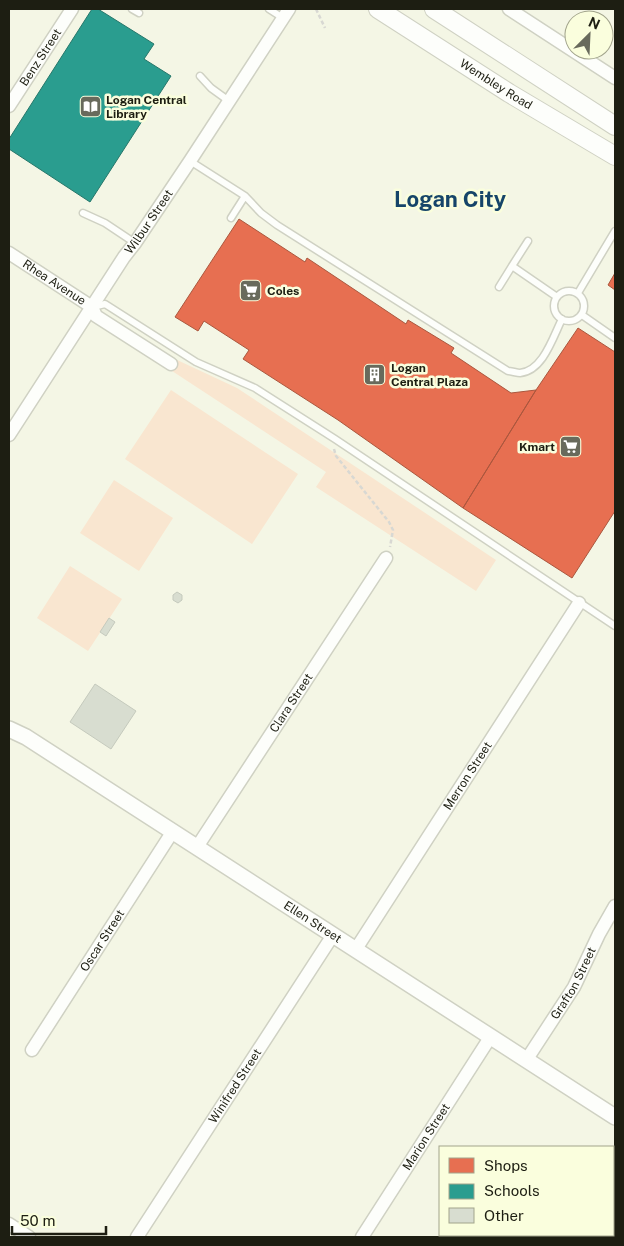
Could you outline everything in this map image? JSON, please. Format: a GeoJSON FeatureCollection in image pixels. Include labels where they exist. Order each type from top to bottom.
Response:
{"type":"FeatureCollection","features":[{"type":"Feature","properties":{"kind":"main road","name":"Wembley Road"},"geometry":{"type":"LineString","coordinates":[[378,9],[509,93],[615,156]]}},
{"type":"Feature","properties":{"kind":"main road"},"geometry":{"type":"LineString","coordinates":[[434,9],[615,126]]}},
{"type":"Feature","properties":{"kind":"street","name":"Benz Street"},"geometry":{"type":"LineString","coordinates":[[9,106],[72,9]]}},
{"type":"Feature","properties":{"kind":"street"},"geometry":{"type":"LineString","coordinates":[[509,9],[615,78]]}},
{"type":"Feature","properties":{"kind":"street","name":"Wilbur Street"},"geometry":{"type":"LineString","coordinates":[[9,435],[124,257],[135,244],[286,13]]}},
{"type":"Feature","properties":{"kind":"street","name":"Rhea Avenue"},"geometry":{"type":"LineString","coordinates":[[9,253],[92,307],[96,316],[171,364]]}},
{"type":"Feature","properties":{"kind":"street","name":"Clara Street"},"geometry":{"type":"LineString","coordinates":[[197,846],[386,558]]}},
{"type":"Feature","properties":{"kind":"street","name":"Merron Street"},"geometry":{"type":"LineString","coordinates":[[356,949],[579,603]]}},
{"type":"Feature","properties":{"kind":"street","name":"Ellen Street"},"geometry":{"type":"LineString","coordinates":[[9,729],[26,736],[615,1116]]}},
{"type":"Feature","properties":{"kind":"street","name":"Oscar Street"},"geometry":{"type":"LineString","coordinates":[[32,1050],[173,831]]}},
{"type":"Feature","properties":{"kind":"street","name":"Grafton Street"},"geometry":{"type":"LineString","coordinates":[[527,1059],[574,987],[599,934],[615,906]]}},
{"type":"Feature","properties":{"kind":"street","name":"Winifred Street"},"geometry":{"type":"LineString","coordinates":[[137,1237],[333,935]]}},
{"type":"Feature","properties":{"kind":"street","name":"Marion Street"},"geometry":{"type":"LineString","coordinates":[[362,1237],[491,1036]]}},
{"type":"Feature","properties":{"kind":"street"},"geometry":{"type":"LineString","coordinates":[[9,1224],[28,1237]]}},
{"type":"Feature","properties":{"kind":"lane"},"geometry":{"type":"LineString","coordinates":[[132,9],[139,13]]}},
{"type":"Feature","properties":{"kind":"lane"},"geometry":{"type":"LineString","coordinates":[[269,9],[286,13]]}},
{"type":"Feature","properties":{"kind":"lane"},"geometry":{"type":"LineString","coordinates":[[200,76],[211,88],[229,101]]}},
{"type":"Feature","properties":{"kind":"lane"},"geometry":{"type":"LineString","coordinates":[[190,161],[245,196],[261,213],[277,225],[508,370],[520,373],[536,367],[562,320]]}},
{"type":"Feature","properties":{"kind":"lane"},"geometry":{"type":"LineString","coordinates":[[231,218],[245,196]]}},
{"type":"Feature","properties":{"kind":"lane"},"geometry":{"type":"LineString","coordinates":[[83,213],[105,222],[135,244]]}},
{"type":"Feature","properties":{"kind":"lane"},"geometry":{"type":"LineString","coordinates":[[578,293],[615,231]]}},
{"type":"Feature","properties":{"kind":"lane"},"geometry":{"type":"LineString","coordinates":[[499,287],[528,241]]}},
{"type":"Feature","properties":{"kind":"lane"},"geometry":{"type":"LineString","coordinates":[[512,266],[557,297]]}},
{"type":"Feature","properties":{"kind":"lane"},"geometry":{"type":"LineString","coordinates":[[569,291],[578,293],[585,305],[582,314],[575,320],[562,320],[554,307],[557,297],[569,291]]}},
{"type":"Feature","properties":{"kind":"lane"},"geometry":{"type":"LineString","coordinates":[[92,307],[105,304],[196,362],[255,388],[335,439],[615,626]]}},
{"type":"Feature","properties":{"kind":"lane"},"geometry":{"type":"LineString","coordinates":[[582,314],[615,338]]}},
{"type":"Feature","properties":{"kind":"path"},"geometry":{"type":"LineString","coordinates":[[316,9],[326,28]]}},
{"type":"Feature","properties":{"kind":"path"},"geometry":{"type":"LineString","coordinates":[[335,439],[333,450],[336,456],[389,522],[393,530],[393,537],[386,558]]}},
{"type":"Feature","properties":{"kind":"shaded area"},"geometry":{"type":"Polygon","coordinates":[[[175,359],[237,388],[496,560],[476,591],[316,487],[326,472],[169,369],[175,359]]]}},
{"type":"Feature","properties":{"kind":"shaded area"},"geometry":{"type":"Polygon","coordinates":[[[171,390],[298,474],[252,544],[125,459],[171,390]]]}},
{"type":"Feature","properties":{"kind":"shaded area"},"geometry":{"type":"Polygon","coordinates":[[[114,480],[173,518],[139,571],[80,533],[114,480]]]}},
{"type":"Feature","properties":{"kind":"shaded area"},"geometry":{"type":"Polygon","coordinates":[[[70,566],[122,599],[88,651],[37,618],[70,566]]]}},
{"type":"Feature","properties":{"kind":"building: Shops","name":"Logan Central Plaza"},"geometry":{"type":"Polygon","coordinates":[[[239,219],[305,262],[307,258],[406,324],[408,320],[454,348],[451,353],[511,393],[536,390],[463,508],[338,420],[243,359],[249,350],[204,321],[198,331],[175,317],[239,219]]]}},
{"type":"Feature","properties":{"kind":"building: Shops"},"geometry":{"type":"Polygon","coordinates":[[[615,273],[615,290],[608,285],[615,273]]]}},
{"type":"Feature","properties":{"kind":"building: Shops"},"geometry":{"type":"Polygon","coordinates":[[[578,328],[615,352],[615,511],[572,578],[463,508],[536,390],[578,328]]]}},
{"type":"Feature","properties":{"kind":"building: Schools","name":"Logan Central Library"},"geometry":{"type":"Polygon","coordinates":[[[92,9],[98,9],[154,44],[144,59],[171,76],[90,202],[9,149],[9,139],[92,9]]]}},
{"type":"Feature","properties":{"kind":"building: Other"},"geometry":{"type":"Polygon","coordinates":[[[177,592],[182,595],[182,600],[178,603],[173,600],[173,595],[177,592]]]}},
{"type":"Feature","properties":{"kind":"building: Other"},"geometry":{"type":"Polygon","coordinates":[[[109,618],[115,622],[106,636],[100,632],[109,618]]]}},
{"type":"Feature","properties":{"kind":"building: Other"},"geometry":{"type":"Polygon","coordinates":[[[95,684],[136,711],[111,749],[70,722],[95,684]]]}},
{"type":"Feature","properties":{"kind":"place","name":"Logan Central Library"},"geometry":{"type":"Point","coordinates":[90,107]}},
{"type":"Feature","properties":{"kind":"place","name":"Coles"},"geometry":{"type":"Point","coordinates":[251,291]}},
{"type":"Feature","properties":{"kind":"place","name":"Logan Central Plaza"},"geometry":{"type":"Point","coordinates":[375,375]}},
{"type":"Feature","properties":{"kind":"place","name":"Kmart"},"geometry":{"type":"Point","coordinates":[571,447]}},
{"type":"Feature","properties":{"kind":"district","name":"Logan City"},"geometry":{"type":"Point","coordinates":[450,199]}}]}
